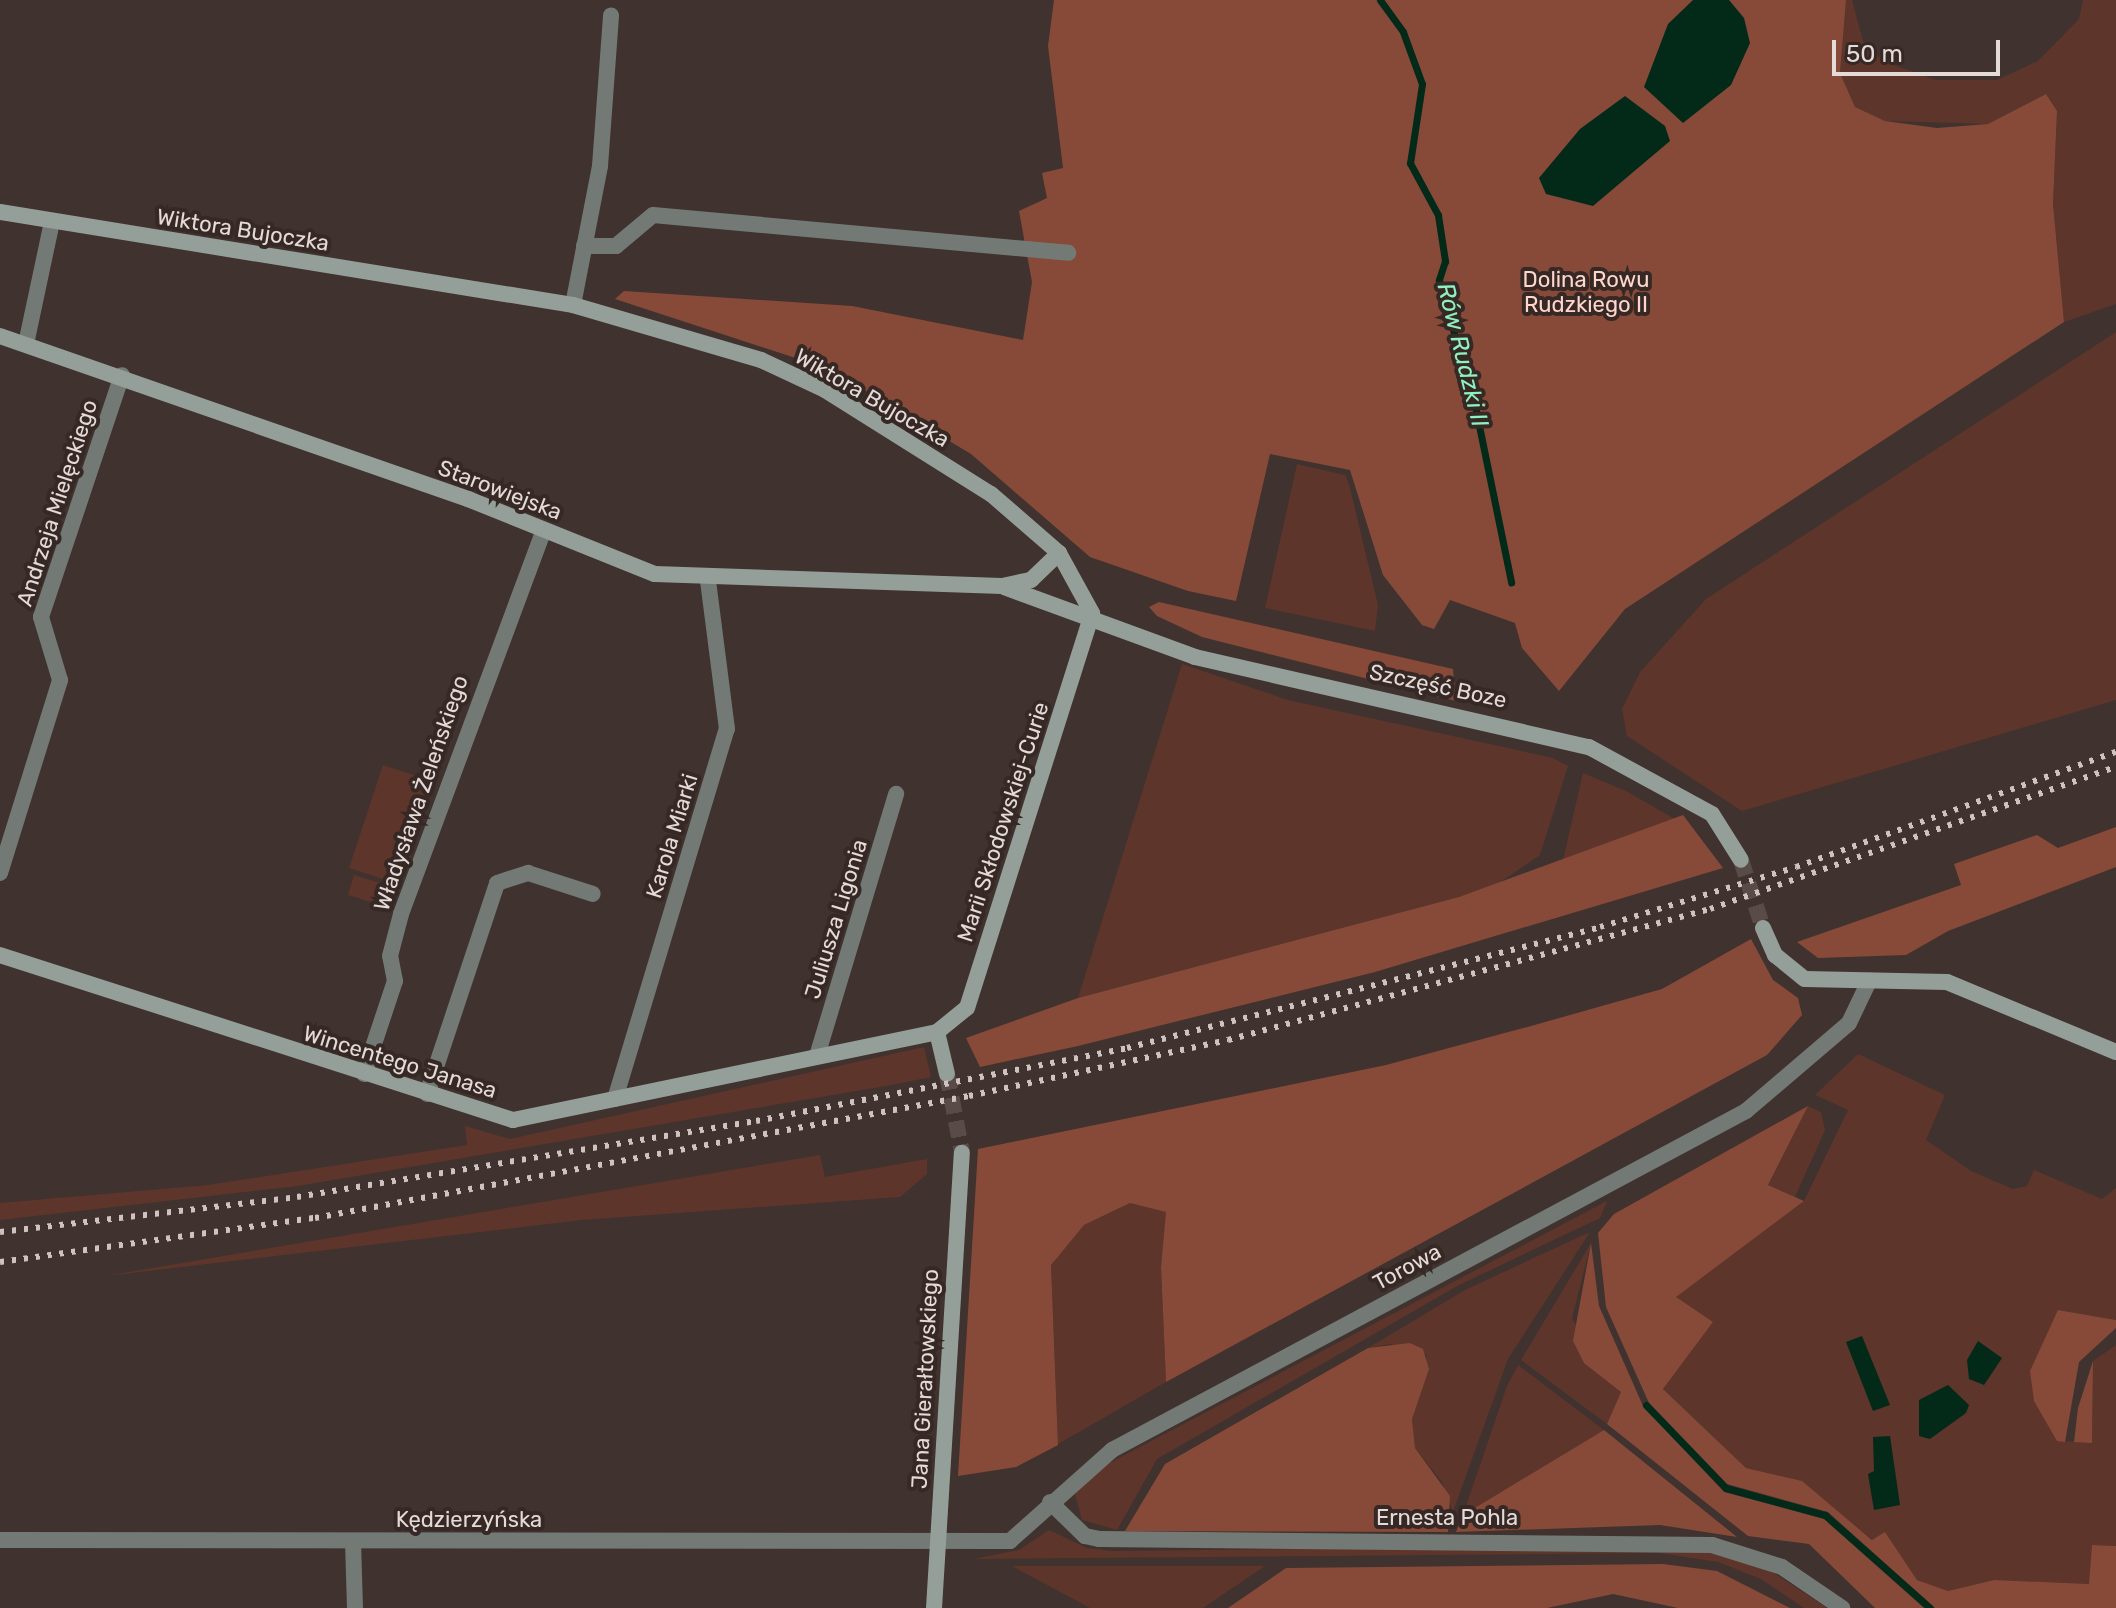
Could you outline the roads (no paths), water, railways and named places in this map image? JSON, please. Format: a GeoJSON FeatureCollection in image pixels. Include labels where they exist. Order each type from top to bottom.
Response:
{"type":"FeatureCollection","features":[{"type":"Feature","properties":{"kind":"street"},"geometry":{"type":"LineString","coordinates":[[573,305],[605,123],[611,15]]}},
{"type":"Feature","properties":{"kind":"street","name":"Wiktora Bujoczka"},"geometry":{"type":"LineString","coordinates":[[0,212],[573,305],[761,360],[825,390],[991,494],[1059,553],[1092,613]]}},
{"type":"Feature","properties":{"kind":"street"},"geometry":{"type":"LineString","coordinates":[[584,246],[616,246],[653,215],[1068,253]]}},
{"type":"Feature","properties":{"kind":"street"},"geometry":{"type":"LineString","coordinates":[[26,344],[52,222]]}},
{"type":"Feature","properties":{"kind":"street","name":"Starowiejska"},"geometry":{"type":"LineString","coordinates":[[0,336],[122,375],[655,574],[708,580],[1002,586],[1031,580],[1059,553]]}},
{"type":"Feature","properties":{"kind":"street","name":"Andrzeja Mielęckiego"},"geometry":{"type":"LineString","coordinates":[[0,873],[60,680],[41,617],[122,375]]}},
{"type":"Feature","properties":{"kind":"street","name":"Władysława Żeleńskiego"},"geometry":{"type":"LineString","coordinates":[[364,1074],[395,981],[390,956],[401,914],[544,530]]}},
{"type":"Feature","properties":{"kind":"street","name":"Karola Miarki"},"geometry":{"type":"LineString","coordinates":[[615,1099],[727,729],[708,580]]}},
{"type":"Feature","properties":{"kind":"street","name":"Starowiejska"},"geometry":{"type":"LineString","coordinates":[[1002,586],[1092,613]]}},
{"type":"Feature","properties":{"kind":"street","name":"Szczęść Boze"},"geometry":{"type":"LineString","coordinates":[[1092,613],[1195,657],[1589,747],[1712,814],[1741,860]]}},
{"type":"Feature","properties":{"kind":"street","name":"Marii Skłodowskiej-Curie"},"geometry":{"type":"LineString","coordinates":[[937,1032],[967,1008],[1092,613]]}},
{"type":"Feature","properties":{"kind":"street","name":"Juliusza Ligonia"},"geometry":{"type":"LineString","coordinates":[[817,1056],[896,794]]}},
{"type":"Feature","properties":{"kind":"street"},"geometry":{"type":"LineString","coordinates":[[427,1094],[497,883],[528,873],[593,894]]}},
{"type":"Feature","properties":{"kind":"street"},"geometry":{"type":"LineString","coordinates":[[1763,928],[1790,971],[1823,983],[1923,978],[1966,987],[2116,1052]]}},
{"type":"Feature","properties":{"kind":"street","name":"Wincentego Janasa"},"geometry":{"type":"LineString","coordinates":[[0,955],[513,1120],[937,1032]]}},
{"type":"Feature","properties":{"kind":"street","name":"Torowa"},"geometry":{"type":"LineString","coordinates":[[938,1545],[1010,1541],[1050,1502],[1112,1450],[1746,1111],[1849,1023],[1869,981]]}},
{"type":"Feature","properties":{"kind":"street"},"geometry":{"type":"LineString","coordinates":[[937,1032],[947,1074]]}},
{"type":"Feature","properties":{"kind":"street","name":"Jana Gierałtowskiego"},"geometry":{"type":"LineString","coordinates":[[934,1608],[962,1153]]}},
{"type":"Feature","properties":{"kind":"street","name":"Ernesta Pohla"},"geometry":{"type":"LineString","coordinates":[[1050,1502],[1085,1536],[1099,1539],[1712,1545],[1782,1567],[1842,1608]]}},
{"type":"Feature","properties":{"kind":"street","name":"Kędzierzyńska"},"geometry":{"type":"LineString","coordinates":[[0,1540],[938,1545]]}},
{"type":"Feature","properties":{"kind":"street"},"geometry":{"type":"LineString","coordinates":[[353,1541],[355,1608]]}},
{"type":"Feature","properties":{"kind":"waterway","name":"Rów Rudzki II"},"geometry":{"type":"LineString","coordinates":[[1380,0],[1403,32],[1422,84],[1410,163],[1438,215],[1445,261],[1439,280],[1476,411],[1511,582]]}},
{"type":"Feature","properties":{"kind":"waterway","name":"Rów Rudzki II"},"geometry":{"type":"LineString","coordinates":[[1646,1405],[1726,1488],[1825,1515],[1930,1608]]}},
{"type":"Feature","properties":{"kind":"tunnel"},"geometry":{"type":"LineString","coordinates":[[1741,860],[1763,928]]}},
{"type":"Feature","properties":{"kind":"tunnel"},"geometry":{"type":"LineString","coordinates":[[947,1074],[962,1153]]}},
{"type":"Feature","properties":{"kind":"railway"},"geometry":{"type":"LineString","coordinates":[[0,1232],[297,1197],[756,1121],[1127,1048],[1600,927],[1796,867],[2116,752]]}},
{"type":"Feature","properties":{"kind":"railway"},"geometry":{"type":"LineString","coordinates":[[0,1262],[315,1218],[969,1096],[1228,1040],[1710,909],[2116,767]]}},
{"type":"Feature","properties":{"kind":"park label","name":"Dolina Rowu Rudzkiego II"},"geometry":{"type":"Point","coordinates":[1586,292]}}]}
